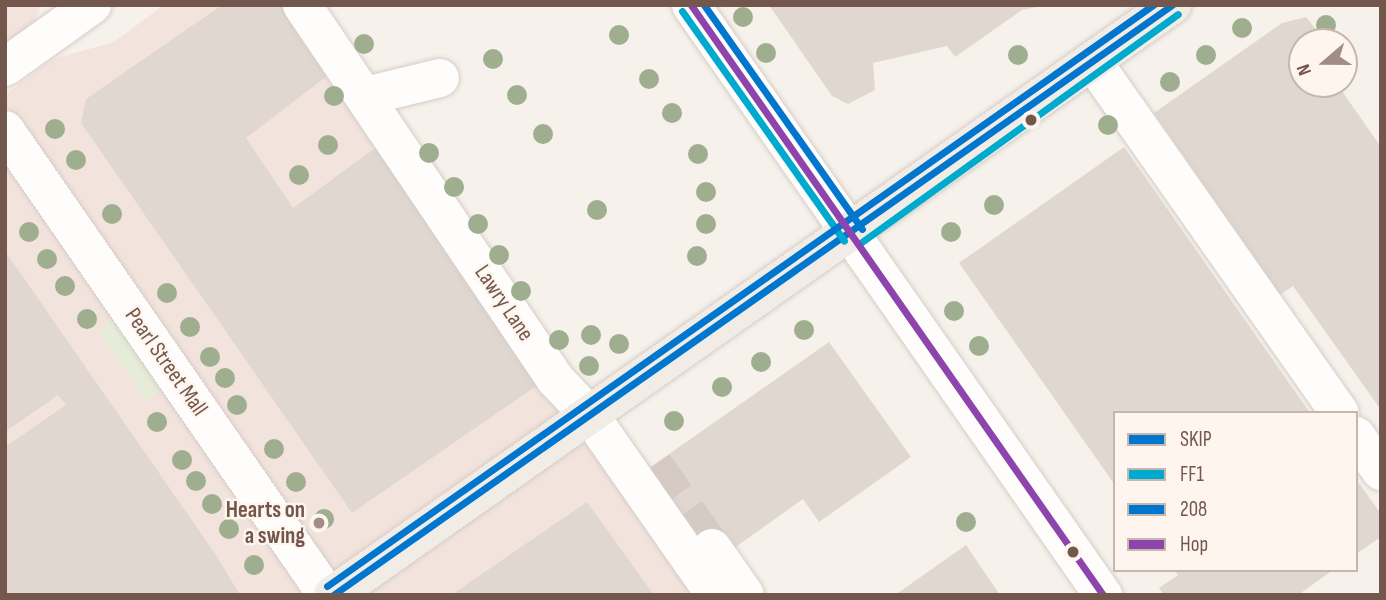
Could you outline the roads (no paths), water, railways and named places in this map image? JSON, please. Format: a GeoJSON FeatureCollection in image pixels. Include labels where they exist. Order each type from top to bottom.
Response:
{"type":"FeatureCollection","features":[{"type":"Feature","properties":{"kind":"main road"},"geometry":{"type":"LineString","coordinates":[[333,595],[853,234],[1172,5]]}},
{"type":"Feature","properties":{"kind":"street"},"geometry":{"type":"LineString","coordinates":[[5,67],[92,5]]}},
{"type":"Feature","properties":{"kind":"street","name":"Lawry Lane"},"geometry":{"type":"LineString","coordinates":[[302,5],[555,379],[601,411],[715,595]]}},
{"type":"Feature","properties":{"kind":"street"},"geometry":{"type":"LineString","coordinates":[[691,5],[1103,595]]}},
{"type":"Feature","properties":{"kind":"street"},"geometry":{"type":"LineString","coordinates":[[1093,62],[1339,411]]}},
{"type":"Feature","properties":{"kind":"street"},"geometry":{"type":"LineString","coordinates":[[366,96],[440,78]]}},
{"type":"Feature","properties":{"kind":"street","name":"Pearl Street Mall"},"geometry":{"type":"LineString","coordinates":[[5,130],[327,595]]}},
{"type":"Feature","properties":{"kind":"street"},"geometry":{"type":"LineString","coordinates":[[601,411],[654,465]]}},
{"type":"Feature","properties":{"kind":"street"},"geometry":{"type":"LineString","coordinates":[[1358,439],[1381,471]]}},
{"type":"Feature","properties":{"kind":"street"},"geometry":{"type":"LineString","coordinates":[[712,548],[744,595]]}},
{"type":"Feature","properties":{"kind":"tunnel"},"geometry":{"type":"LineString","coordinates":[[654,465],[712,548]]}},
{"type":"Feature","properties":{"kind":"place","name":"Hearts on a swing"},"geometry":{"type":"Point","coordinates":[319,523]}}]}
